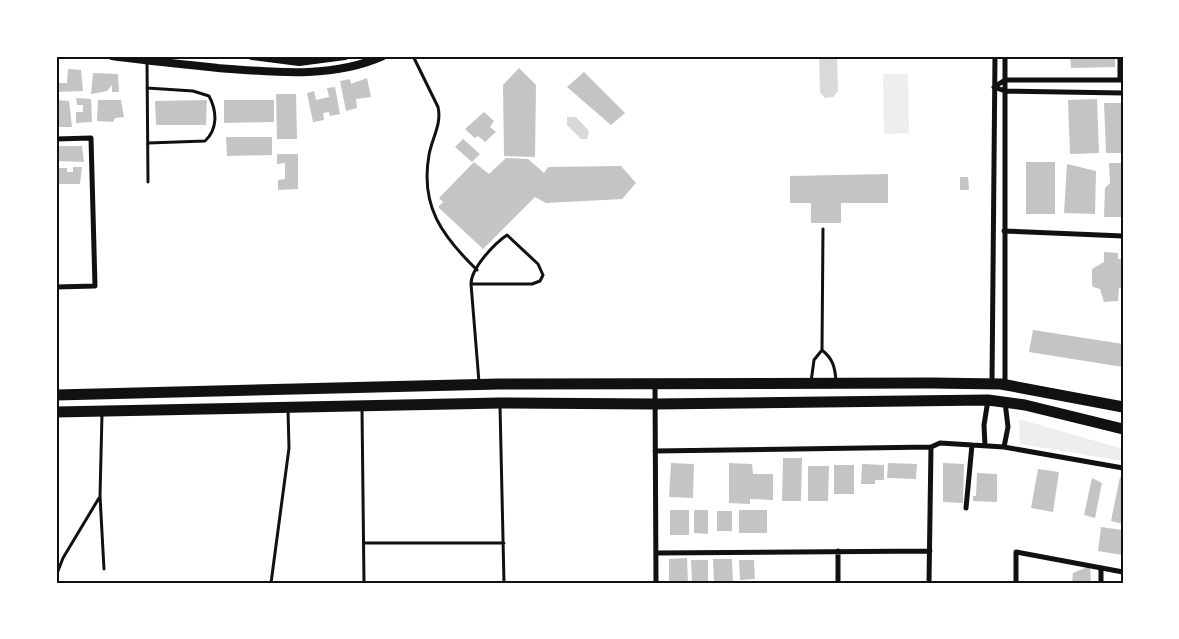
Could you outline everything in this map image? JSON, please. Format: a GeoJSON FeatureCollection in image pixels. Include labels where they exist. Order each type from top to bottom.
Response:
{"type":"FeatureCollection","features":[{"type":"Feature","properties":{"kind":"highway"},"geometry":{"type":"LineString","coordinates":[[56,395],[479,385],[992,384],[1123,407]]}},
{"type":"Feature","properties":{"kind":"highway"},"geometry":{"type":"LineString","coordinates":[[56,412],[500,403],[655,404],[988,400],[1025,405],[1123,429]]}},
{"type":"Feature","properties":{"kind":"street"},"geometry":{"type":"LineString","coordinates":[[112,56],[146,61],[271,72],[338,69],[367,64],[383,56]]}},
{"type":"Feature","properties":{"kind":"street"},"geometry":{"type":"LineString","coordinates":[[252,56],[299,62],[345,56]]}},
{"type":"Feature","properties":{"kind":"street"},"geometry":{"type":"LineString","coordinates":[[992,384],[995,56]]}},
{"type":"Feature","properties":{"kind":"street"},"geometry":{"type":"LineString","coordinates":[[1005,385],[1006,56]]}},
{"type":"Feature","properties":{"kind":"street"},"geometry":{"type":"LineString","coordinates":[[994,87],[1005,80],[1122,80],[1120,56]]}},
{"type":"Feature","properties":{"kind":"street"},"geometry":{"type":"LineString","coordinates":[[299,62],[300,72]]}},
{"type":"Feature","properties":{"kind":"street"},"geometry":{"type":"LineString","coordinates":[[994,87],[1005,91],[1123,94]]}},
{"type":"Feature","properties":{"kind":"street"},"geometry":{"type":"LineString","coordinates":[[56,139],[91,138],[95,286],[56,287]]}},
{"type":"Feature","properties":{"kind":"street"},"geometry":{"type":"LineString","coordinates":[[1004,232],[1123,236]]}},
{"type":"Feature","properties":{"kind":"street"},"geometry":{"type":"LineString","coordinates":[[655,384],[656,583]]}},
{"type":"Feature","properties":{"kind":"street"},"geometry":{"type":"LineString","coordinates":[[985,446],[984,425],[988,400]]}},
{"type":"Feature","properties":{"kind":"street"},"geometry":{"type":"LineString","coordinates":[[1004,447],[1008,427],[1005,402]]}},
{"type":"Feature","properties":{"kind":"street"},"geometry":{"type":"LineString","coordinates":[[656,451],[931,447],[940,443],[1004,447],[1123,468]]}},
{"type":"Feature","properties":{"kind":"street"},"geometry":{"type":"LineString","coordinates":[[966,508],[972,445]]}},
{"type":"Feature","properties":{"kind":"street"},"geometry":{"type":"LineString","coordinates":[[929,583],[931,447]]}},
{"type":"Feature","properties":{"kind":"street"},"geometry":{"type":"LineString","coordinates":[[838,551],[838,583]]}},
{"type":"Feature","properties":{"kind":"street"},"geometry":{"type":"LineString","coordinates":[[656,553],[930,551]]}},
{"type":"Feature","properties":{"kind":"street"},"geometry":{"type":"LineString","coordinates":[[1016,583],[1016,552],[1123,572]]}},
{"type":"Feature","properties":{"kind":"street"},"geometry":{"type":"LineString","coordinates":[[1101,568],[1101,583]]}},
{"type":"Feature","properties":{"kind":"lane"},"geometry":{"type":"LineString","coordinates":[[413,56],[438,107],[440,116],[429,154],[428,188],[431,204],[443,234],[477,270]]}},
{"type":"Feature","properties":{"kind":"lane"},"geometry":{"type":"LineString","coordinates":[[146,61],[148,182]]}},
{"type":"Feature","properties":{"kind":"lane"},"geometry":{"type":"LineString","coordinates":[[147,88],[193,90],[209,96],[213,103],[215,122],[212,134],[205,141],[148,143]]}},
{"type":"Feature","properties":{"kind":"lane"},"geometry":{"type":"LineString","coordinates":[[811,384],[814,360],[822,350],[822,229]]}},
{"type":"Feature","properties":{"kind":"lane"},"geometry":{"type":"LineString","coordinates":[[471,284],[532,284],[540,281],[543,275],[538,264],[507,234],[493,245],[471,278],[471,284],[479,385]]}},
{"type":"Feature","properties":{"kind":"lane"},"geometry":{"type":"LineString","coordinates":[[822,350],[830,356],[835,368],[836,384]]}},
{"type":"Feature","properties":{"kind":"lane"},"geometry":{"type":"LineString","coordinates":[[500,403],[504,583]]}},
{"type":"Feature","properties":{"kind":"lane"},"geometry":{"type":"LineString","coordinates":[[362,406],[364,583]]}},
{"type":"Feature","properties":{"kind":"lane"},"geometry":{"type":"LineString","coordinates":[[271,583],[289,448],[288,408]]}},
{"type":"Feature","properties":{"kind":"lane"},"geometry":{"type":"LineString","coordinates":[[102,411],[100,496],[104,569]]}},
{"type":"Feature","properties":{"kind":"lane"},"geometry":{"type":"LineString","coordinates":[[56,576],[64,558],[100,496]]}},
{"type":"Feature","properties":{"kind":"lane"},"geometry":{"type":"LineString","coordinates":[[364,543],[504,543]]}},
{"type":"Feature","properties":{"kind":"shaded area"},"geometry":{"type":"Polygon","coordinates":[[[819,56],[837,56],[838,91],[833,97],[825,98],[820,92],[819,56]]]}},
{"type":"Feature","properties":{"kind":"shaded area"},"geometry":{"type":"Polygon","coordinates":[[[883,74],[908,74],[909,133],[884,134],[883,74]]]}},
{"type":"Feature","properties":{"kind":"shaded area"},"geometry":{"type":"Polygon","coordinates":[[[567,117],[576,117],[589,131],[587,139],[581,139],[567,125],[567,117]]]}},
{"type":"Feature","properties":{"kind":"shaded area"},"geometry":{"type":"Polygon","coordinates":[[[1019,419],[1123,449],[1123,461],[1020,444],[1019,419]]]}},
{"type":"Feature","properties":{"kind":"building"},"geometry":{"type":"Polygon","coordinates":[[[1070,56],[1115,56],[1115,67],[1071,68],[1070,56]]]}},
{"type":"Feature","properties":{"kind":"building"},"geometry":{"type":"Polygon","coordinates":[[[519,68],[536,85],[535,157],[504,156],[503,85],[519,68]]]}},
{"type":"Feature","properties":{"kind":"building"},"geometry":{"type":"Polygon","coordinates":[[[68,69],[81,70],[83,91],[56,92],[56,83],[67,83],[68,69]]]}},
{"type":"Feature","properties":{"kind":"building"},"geometry":{"type":"Polygon","coordinates":[[[584,72],[625,113],[611,125],[567,87],[584,72]]]}},
{"type":"Feature","properties":{"kind":"building"},"geometry":{"type":"Polygon","coordinates":[[[93,73],[118,74],[119,92],[112,92],[112,85],[107,91],[91,94],[93,73]]]}},
{"type":"Feature","properties":{"kind":"building"},"geometry":{"type":"Polygon","coordinates":[[[367,78],[371,97],[356,99],[357,108],[346,111],[340,81],[350,79],[351,84],[367,78]]]}},
{"type":"Feature","properties":{"kind":"building"},"geometry":{"type":"Polygon","coordinates":[[[335,87],[340,114],[330,116],[329,112],[323,113],[324,120],[313,122],[307,93],[314,91],[316,100],[329,97],[327,88],[335,87]]]}},
{"type":"Feature","properties":{"kind":"building"},"geometry":{"type":"Polygon","coordinates":[[[276,94],[296,94],[297,139],[277,139],[276,94]]]}},
{"type":"Feature","properties":{"kind":"building"},"geometry":{"type":"Polygon","coordinates":[[[76,98],[91,99],[92,122],[76,123],[76,112],[83,112],[83,105],[77,105],[76,98]]]}},
{"type":"Feature","properties":{"kind":"building"},"geometry":{"type":"Polygon","coordinates":[[[1097,99],[1099,153],[1070,154],[1068,100],[1097,99]]]}},
{"type":"Feature","properties":{"kind":"building"},"geometry":{"type":"Polygon","coordinates":[[[56,100],[69,101],[72,127],[58,127],[56,100]]]}},
{"type":"Feature","properties":{"kind":"building"},"geometry":{"type":"Polygon","coordinates":[[[98,100],[121,100],[124,117],[115,118],[113,122],[97,121],[98,100]]]}},
{"type":"Feature","properties":{"kind":"building"},"geometry":{"type":"Polygon","coordinates":[[[207,100],[206,125],[156,125],[155,101],[207,100]]]}},
{"type":"Feature","properties":{"kind":"building"},"geometry":{"type":"Polygon","coordinates":[[[224,100],[274,100],[274,122],[224,123],[224,100]]]}},
{"type":"Feature","properties":{"kind":"building"},"geometry":{"type":"Polygon","coordinates":[[[1104,103],[1123,103],[1123,153],[1106,153],[1104,103]]]}},
{"type":"Feature","properties":{"kind":"building"},"geometry":{"type":"Polygon","coordinates":[[[484,112],[494,121],[490,127],[496,132],[485,142],[478,136],[475,138],[465,129],[484,112]]]}},
{"type":"Feature","properties":{"kind":"building"},"geometry":{"type":"Polygon","coordinates":[[[226,137],[272,137],[272,155],[227,156],[226,137]]]}},
{"type":"Feature","properties":{"kind":"building"},"geometry":{"type":"Polygon","coordinates":[[[463,139],[480,154],[472,162],[455,147],[463,139]]]}},
{"type":"Feature","properties":{"kind":"building"},"geometry":{"type":"Polygon","coordinates":[[[58,146],[82,146],[84,162],[57,161],[58,146]]]}},
{"type":"Feature","properties":{"kind":"building"},"geometry":{"type":"Polygon","coordinates":[[[277,154],[298,154],[298,189],[278,190],[278,180],[285,179],[285,163],[277,164],[277,154]]]}},
{"type":"Feature","properties":{"kind":"building"},"geometry":{"type":"Polygon","coordinates":[[[506,158],[528,159],[544,173],[548,167],[621,166],[636,183],[622,199],[546,203],[535,197],[483,249],[438,207],[443,202],[439,198],[474,162],[489,174],[506,158]]]}},
{"type":"Feature","properties":{"kind":"building"},"geometry":{"type":"Polygon","coordinates":[[[1026,162],[1055,162],[1055,214],[1026,214],[1026,162]]]}},
{"type":"Feature","properties":{"kind":"building"},"geometry":{"type":"Polygon","coordinates":[[[1109,163],[1123,163],[1123,217],[1104,217],[1105,188],[1110,183],[1109,163]]]}},
{"type":"Feature","properties":{"kind":"building"},"geometry":{"type":"Polygon","coordinates":[[[1067,164],[1096,171],[1095,214],[1064,213],[1067,164]]]}},
{"type":"Feature","properties":{"kind":"building"},"geometry":{"type":"Polygon","coordinates":[[[73,167],[82,167],[80,184],[57,184],[58,168],[67,168],[67,172],[73,172],[73,167]]]}},
{"type":"Feature","properties":{"kind":"building"},"geometry":{"type":"Polygon","coordinates":[[[888,174],[888,203],[841,203],[841,223],[811,223],[811,203],[790,203],[790,176],[888,174]]]}},
{"type":"Feature","properties":{"kind":"building"},"geometry":{"type":"Polygon","coordinates":[[[960,177],[968,177],[969,190],[960,190],[960,177]]]}},
{"type":"Feature","properties":{"kind":"building"},"geometry":{"type":"Polygon","coordinates":[[[1104,252],[1118,253],[1118,259],[1123,259],[1123,288],[1119,288],[1118,301],[1104,302],[1100,289],[1093,287],[1092,284],[1092,269],[1104,262],[1104,252]]]}},
{"type":"Feature","properties":{"kind":"building"},"geometry":{"type":"Polygon","coordinates":[[[1033,330],[1123,344],[1123,367],[1029,352],[1033,330]]]}},
{"type":"Feature","properties":{"kind":"building"},"geometry":{"type":"Polygon","coordinates":[[[783,458],[802,458],[801,501],[782,501],[783,458]]]}},
{"type":"Feature","properties":{"kind":"building"},"geometry":{"type":"Polygon","coordinates":[[[671,463],[694,464],[693,498],[669,497],[671,463]]]}},
{"type":"Feature","properties":{"kind":"building"},"geometry":{"type":"Polygon","coordinates":[[[729,463],[752,464],[753,474],[773,474],[773,500],[750,499],[750,504],[729,503],[729,463]]]}},
{"type":"Feature","properties":{"kind":"building"},"geometry":{"type":"Polygon","coordinates":[[[888,463],[917,464],[916,479],[887,478],[888,463]]]}},
{"type":"Feature","properties":{"kind":"building"},"geometry":{"type":"Polygon","coordinates":[[[943,463],[964,464],[963,503],[943,502],[943,463]]]}},
{"type":"Feature","properties":{"kind":"building"},"geometry":{"type":"Polygon","coordinates":[[[862,464],[884,465],[884,480],[875,480],[875,484],[861,484],[862,464]]]}},
{"type":"Feature","properties":{"kind":"building"},"geometry":{"type":"Polygon","coordinates":[[[834,465],[854,465],[854,494],[834,494],[834,465]]]}},
{"type":"Feature","properties":{"kind":"building"},"geometry":{"type":"Polygon","coordinates":[[[808,466],[829,466],[828,501],[808,501],[808,466]]]}},
{"type":"Feature","properties":{"kind":"building"},"geometry":{"type":"Polygon","coordinates":[[[1038,469],[1059,472],[1053,512],[1031,508],[1038,469]]]}},
{"type":"Feature","properties":{"kind":"building"},"geometry":{"type":"Polygon","coordinates":[[[977,473],[997,474],[997,502],[973,501],[973,496],[976,496],[977,473]]]}},
{"type":"Feature","properties":{"kind":"building"},"geometry":{"type":"Polygon","coordinates":[[[1120,477],[1123,477],[1123,524],[1111,521],[1120,477]]]}},
{"type":"Feature","properties":{"kind":"building"},"geometry":{"type":"Polygon","coordinates":[[[1092,478],[1102,483],[1095,518],[1084,515],[1092,478]]]}},
{"type":"Feature","properties":{"kind":"building"},"geometry":{"type":"Polygon","coordinates":[[[670,510],[689,510],[689,535],[670,535],[670,510]]]}},
{"type":"Feature","properties":{"kind":"building"},"geometry":{"type":"Polygon","coordinates":[[[694,510],[708,510],[708,534],[694,533],[694,510]]]}},
{"type":"Feature","properties":{"kind":"building"},"geometry":{"type":"Polygon","coordinates":[[[739,510],[767,510],[767,533],[739,533],[739,510]]]}},
{"type":"Feature","properties":{"kind":"building"},"geometry":{"type":"Polygon","coordinates":[[[717,511],[732,511],[732,531],[717,531],[717,511]]]}},
{"type":"Feature","properties":{"kind":"building"},"geometry":{"type":"Polygon","coordinates":[[[1101,527],[1123,530],[1123,555],[1098,551],[1101,527]]]}},
{"type":"Feature","properties":{"kind":"building"},"geometry":{"type":"Polygon","coordinates":[[[687,558],[688,583],[669,583],[669,559],[687,558]]]}},
{"type":"Feature","properties":{"kind":"building"},"geometry":{"type":"Polygon","coordinates":[[[713,559],[732,559],[733,583],[714,583],[713,559]]]}},
{"type":"Feature","properties":{"kind":"building"},"geometry":{"type":"Polygon","coordinates":[[[691,560],[708,560],[708,583],[692,583],[691,560]]]}},
{"type":"Feature","properties":{"kind":"building"},"geometry":{"type":"Polygon","coordinates":[[[739,560],[754,560],[755,579],[740,580],[739,560]]]}},
{"type":"Feature","properties":{"kind":"building"},"geometry":{"type":"Polygon","coordinates":[[[1090,566],[1091,583],[1072,583],[1073,573],[1090,566]]]}}]}
